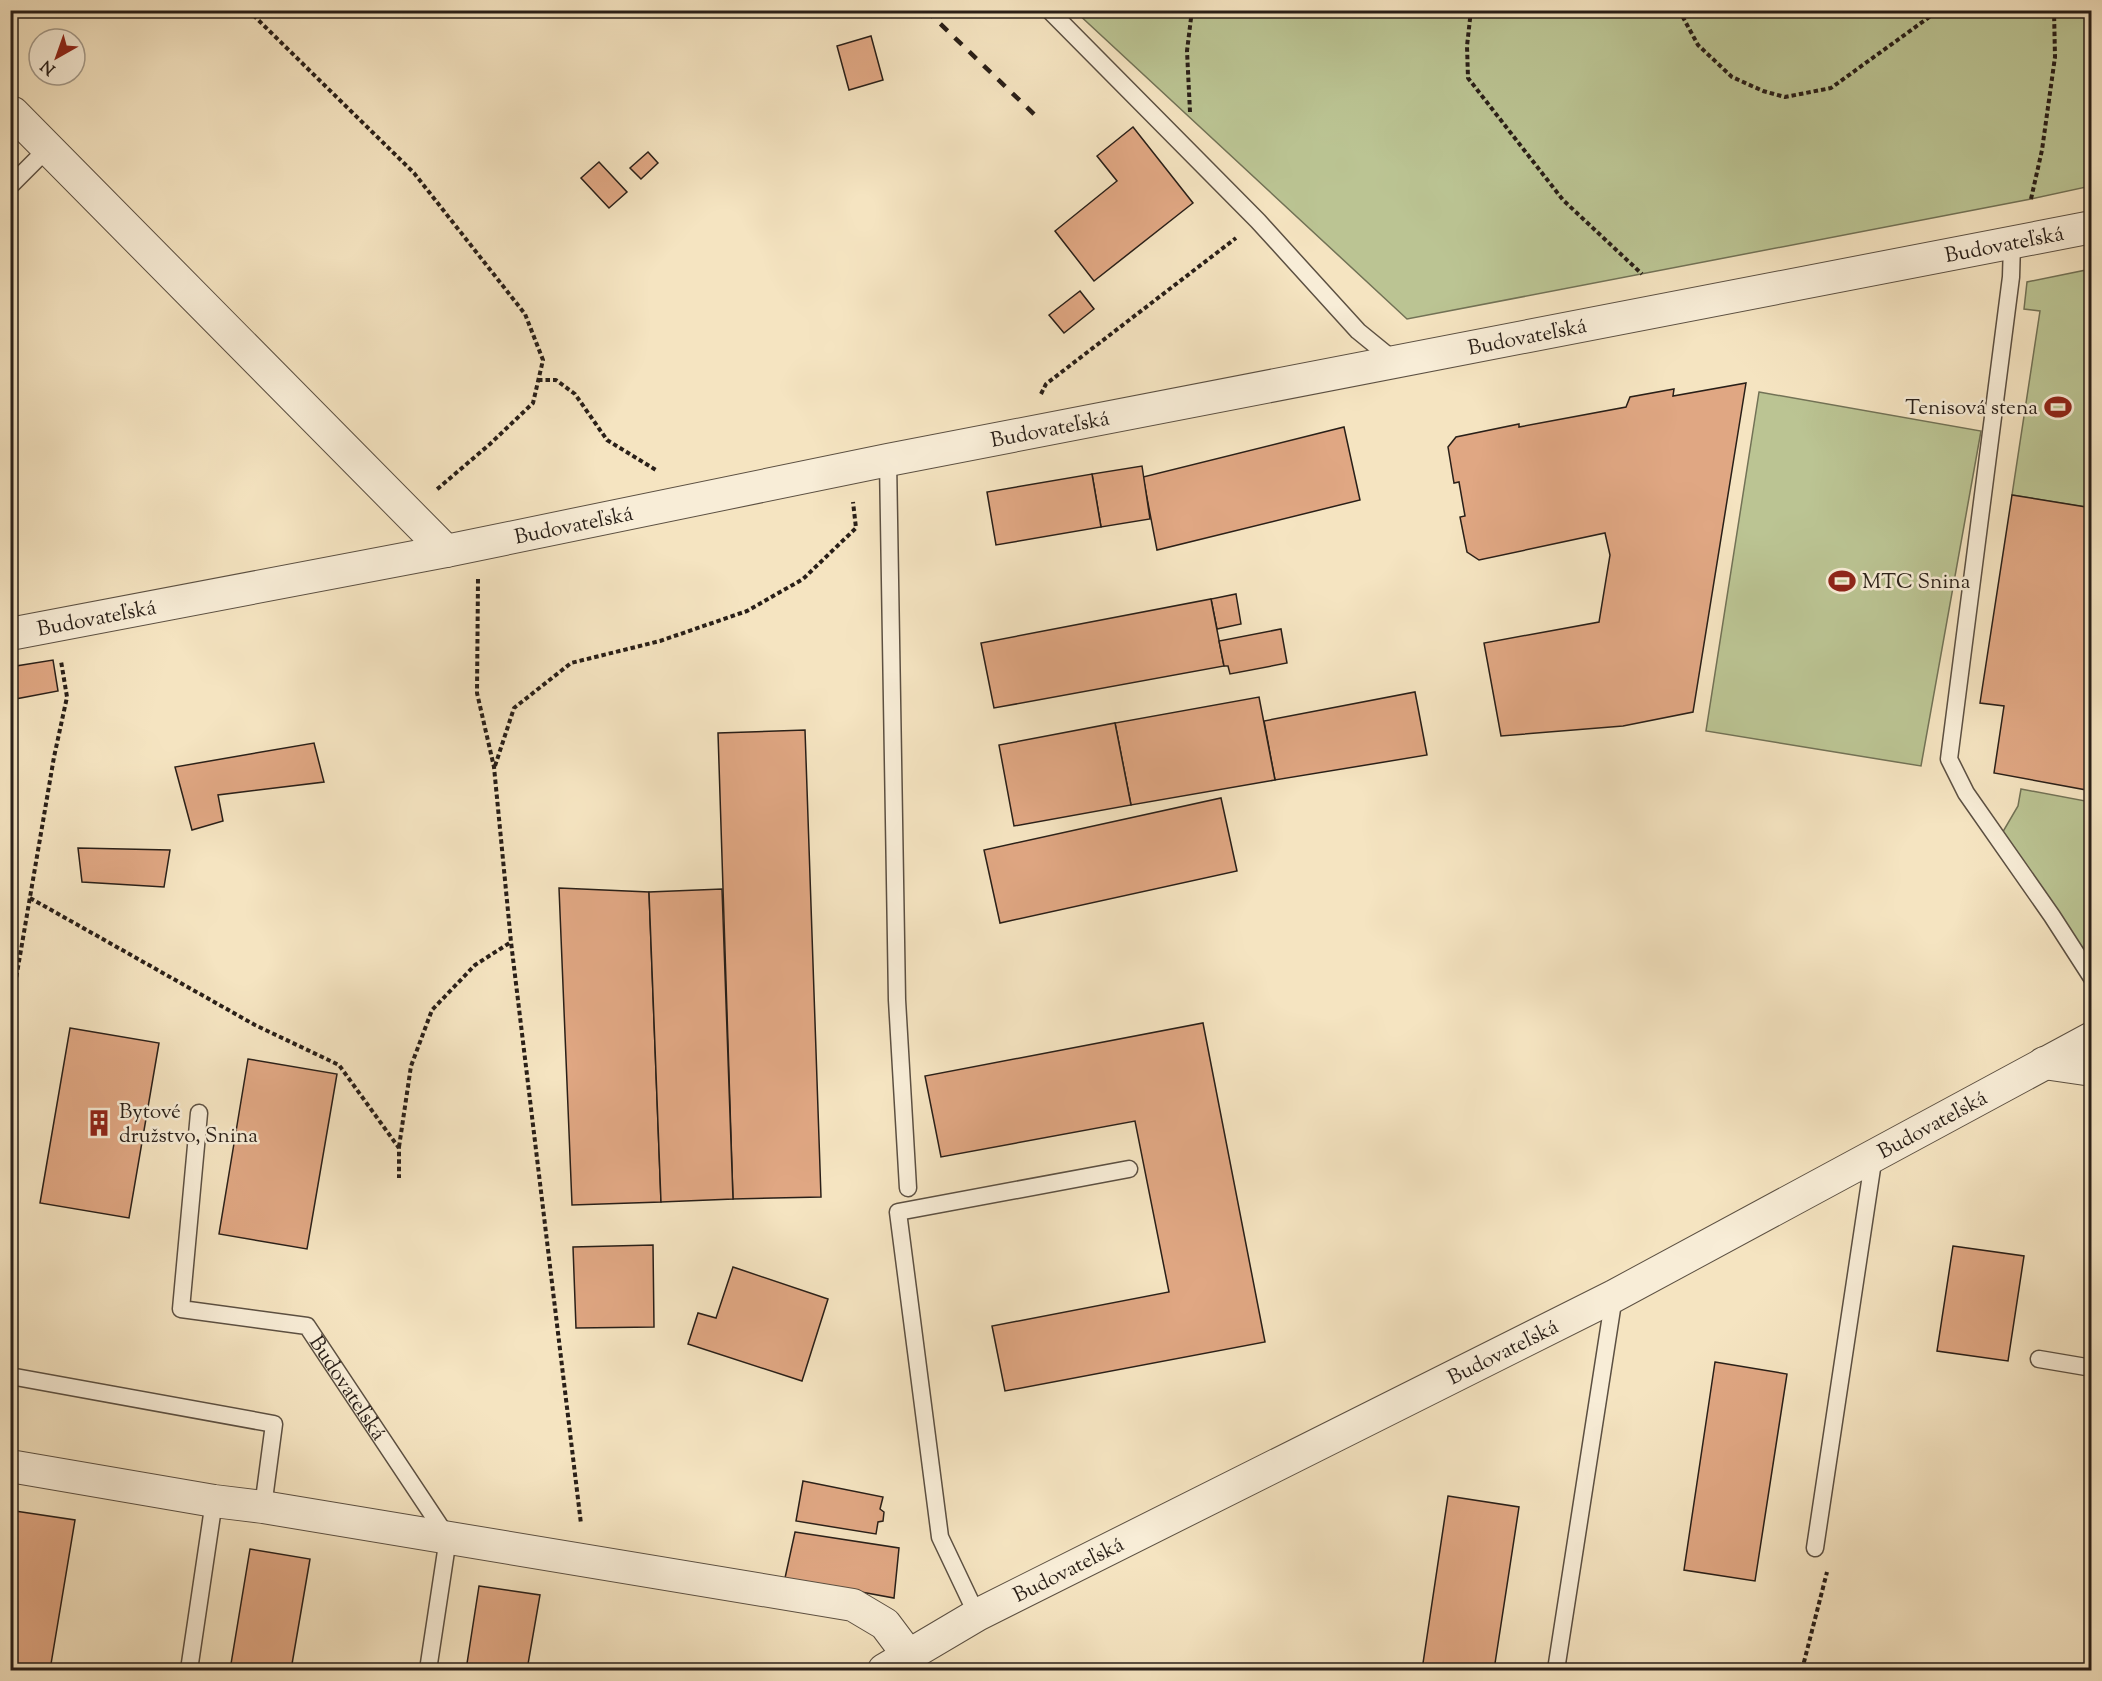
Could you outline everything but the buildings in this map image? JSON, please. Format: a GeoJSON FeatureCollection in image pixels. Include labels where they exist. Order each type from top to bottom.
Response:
{"type":"FeatureCollection","features":[{"type":"Feature","properties":{"kind":"street"},"geometry":{"type":"LineString","coordinates":[[14,113],[446,551]]}},
{"type":"Feature","properties":{"kind":"street","name":"Budovateľská"},"geometry":{"type":"LineString","coordinates":[[10,634],[446,551],[888,460],[2091,227]]}},
{"type":"Feature","properties":{"kind":"street","name":"Budovateľská"},"geometry":{"type":"LineString","coordinates":[[10,1466],[853,1605],[885,1624],[903,1666],[978,1615],[1614,1296],[2091,1038]]}},
{"type":"Feature","properties":{"kind":"street"},"geometry":{"type":"LineString","coordinates":[[2044,1063],[2091,1070]]}},
{"type":"Feature","properties":{"kind":"lane"},"geometry":{"type":"LineString","coordinates":[[1049,10],[1193,158],[1258,221],[1358,331],[1396,362]]}},
{"type":"Feature","properties":{"kind":"lane"},"geometry":{"type":"LineString","coordinates":[[10,186],[49,147]]}},
{"type":"Feature","properties":{"kind":"lane"},"geometry":{"type":"LineString","coordinates":[[2012,243],[2011,277],[1949,759],[1966,793],[2052,916],[2091,978]]}},
{"type":"Feature","properties":{"kind":"lane"},"geometry":{"type":"LineString","coordinates":[[888,460],[897,1000],[908,1188]]}},
{"type":"Feature","properties":{"kind":"lane","name":"Budovateľská"},"geometry":{"type":"LineString","coordinates":[[199,1113],[181,1309],[307,1326],[448,1538]]}},
{"type":"Feature","properties":{"kind":"lane"},"geometry":{"type":"LineString","coordinates":[[1815,1548],[1874,1155]]}},
{"type":"Feature","properties":{"kind":"lane"},"geometry":{"type":"LineString","coordinates":[[978,1615],[940,1537],[898,1212],[1129,1168]]}},
{"type":"Feature","properties":{"kind":"lane"},"geometry":{"type":"LineString","coordinates":[[1556,1671],[1614,1296]]}},
{"type":"Feature","properties":{"kind":"lane"},"geometry":{"type":"LineString","coordinates":[[2039,1359],[2091,1368]]}},
{"type":"Feature","properties":{"kind":"lane"},"geometry":{"type":"LineString","coordinates":[[10,1376],[274,1424],[263,1507]]}},
{"type":"Feature","properties":{"kind":"lane"},"geometry":{"type":"LineString","coordinates":[[189,1671],[214,1501]]}},
{"type":"Feature","properties":{"kind":"lane"},"geometry":{"type":"LineString","coordinates":[[428,1671],[448,1538]]}},
{"type":"Feature","properties":{"kind":"path"},"geometry":{"type":"LineString","coordinates":[[248,10],[414,173],[525,314],[543,360],[533,403],[490,444],[409,513]]}},
{"type":"Feature","properties":{"kind":"path"},"geometry":{"type":"LineString","coordinates":[[1192,10],[1187,51],[1193,158]]}},
{"type":"Feature","properties":{"kind":"path"},"geometry":{"type":"LineString","coordinates":[[1471,10],[1467,46],[1468,78],[1563,200],[1642,274]]}},
{"type":"Feature","properties":{"kind":"path"},"geometry":{"type":"LineString","coordinates":[[1679,10],[1698,45],[1732,77],[1763,91],[1785,97],[1831,88],[1940,10]]}},
{"type":"Feature","properties":{"kind":"path"},"geometry":{"type":"LineString","coordinates":[[2031,199],[2042,150],[2055,57],[2054,10]]}},
{"type":"Feature","properties":{"kind":"path"},"geometry":{"type":"LineString","coordinates":[[1041,394],[1046,384],[1258,221]]}},
{"type":"Feature","properties":{"kind":"path"},"geometry":{"type":"LineString","coordinates":[[538,380],[556,380],[575,394],[607,440],[657,470]]}},
{"type":"Feature","properties":{"kind":"path"},"geometry":{"type":"LineString","coordinates":[[494,767],[514,708],[571,663],[660,641],[747,611],[803,579],[856,528],[852,500]]}},
{"type":"Feature","properties":{"kind":"path"},"geometry":{"type":"LineString","coordinates":[[478,579],[477,693],[494,767],[511,942],[581,1528]]}},
{"type":"Feature","properties":{"kind":"path"},"geometry":{"type":"LineString","coordinates":[[10,1014],[54,757],[67,697],[60,654]]}},
{"type":"Feature","properties":{"kind":"path"},"geometry":{"type":"LineString","coordinates":[[30,898],[255,1025],[339,1065],[399,1148]]}},
{"type":"Feature","properties":{"kind":"path"},"geometry":{"type":"LineString","coordinates":[[399,1178],[399,1148],[411,1066],[432,1010],[474,965],[511,942]]}},
{"type":"Feature","properties":{"kind":"path"},"geometry":{"type":"LineString","coordinates":[[1803,1671],[1803,1662],[1829,1565],[1815,1548]]}},
{"type":"Feature","properties":{"kind":"green space"},"geometry":{"type":"Polygon","coordinates":[[[1075,11],[2091,11],[2091,186],[1407,319],[1075,11]]]}},
{"type":"Feature","properties":{"kind":"green space","name":"Tenisová stena"},"geometry":{"type":"Polygon","coordinates":[[[2091,269],[2091,508],[2012,495],[2040,311],[2024,309],[2027,282],[2091,269]]]}},
{"type":"Feature","properties":{"kind":"green space","name":"MTC Snina"},"geometry":{"type":"Polygon","coordinates":[[[1759,392],[1981,431],[1921,766],[1706,731],[1759,392]]]}},
{"type":"Feature","properties":{"kind":"green space"},"geometry":{"type":"Polygon","coordinates":[[[2021,789],[2091,802],[2091,945],[2082,951],[2001,835],[2018,806],[2021,789]]]}},
{"type":"Feature","properties":{"kind":"railway"},"geometry":{"type":"LineString","coordinates":[[926,10],[1038,118]]}},
{"type":"Feature","properties":{"kind":"place","name":"Tenisová stena"},"geometry":{"type":"Point","coordinates":[2058,407]}},
{"type":"Feature","properties":{"kind":"place","name":"MTC Snina"},"geometry":{"type":"Point","coordinates":[1842,581]}},
{"type":"Feature","properties":{"kind":"place","name":"Bytové družstvo, Snina"},"geometry":{"type":"Point","coordinates":[99,1123]}}]}
